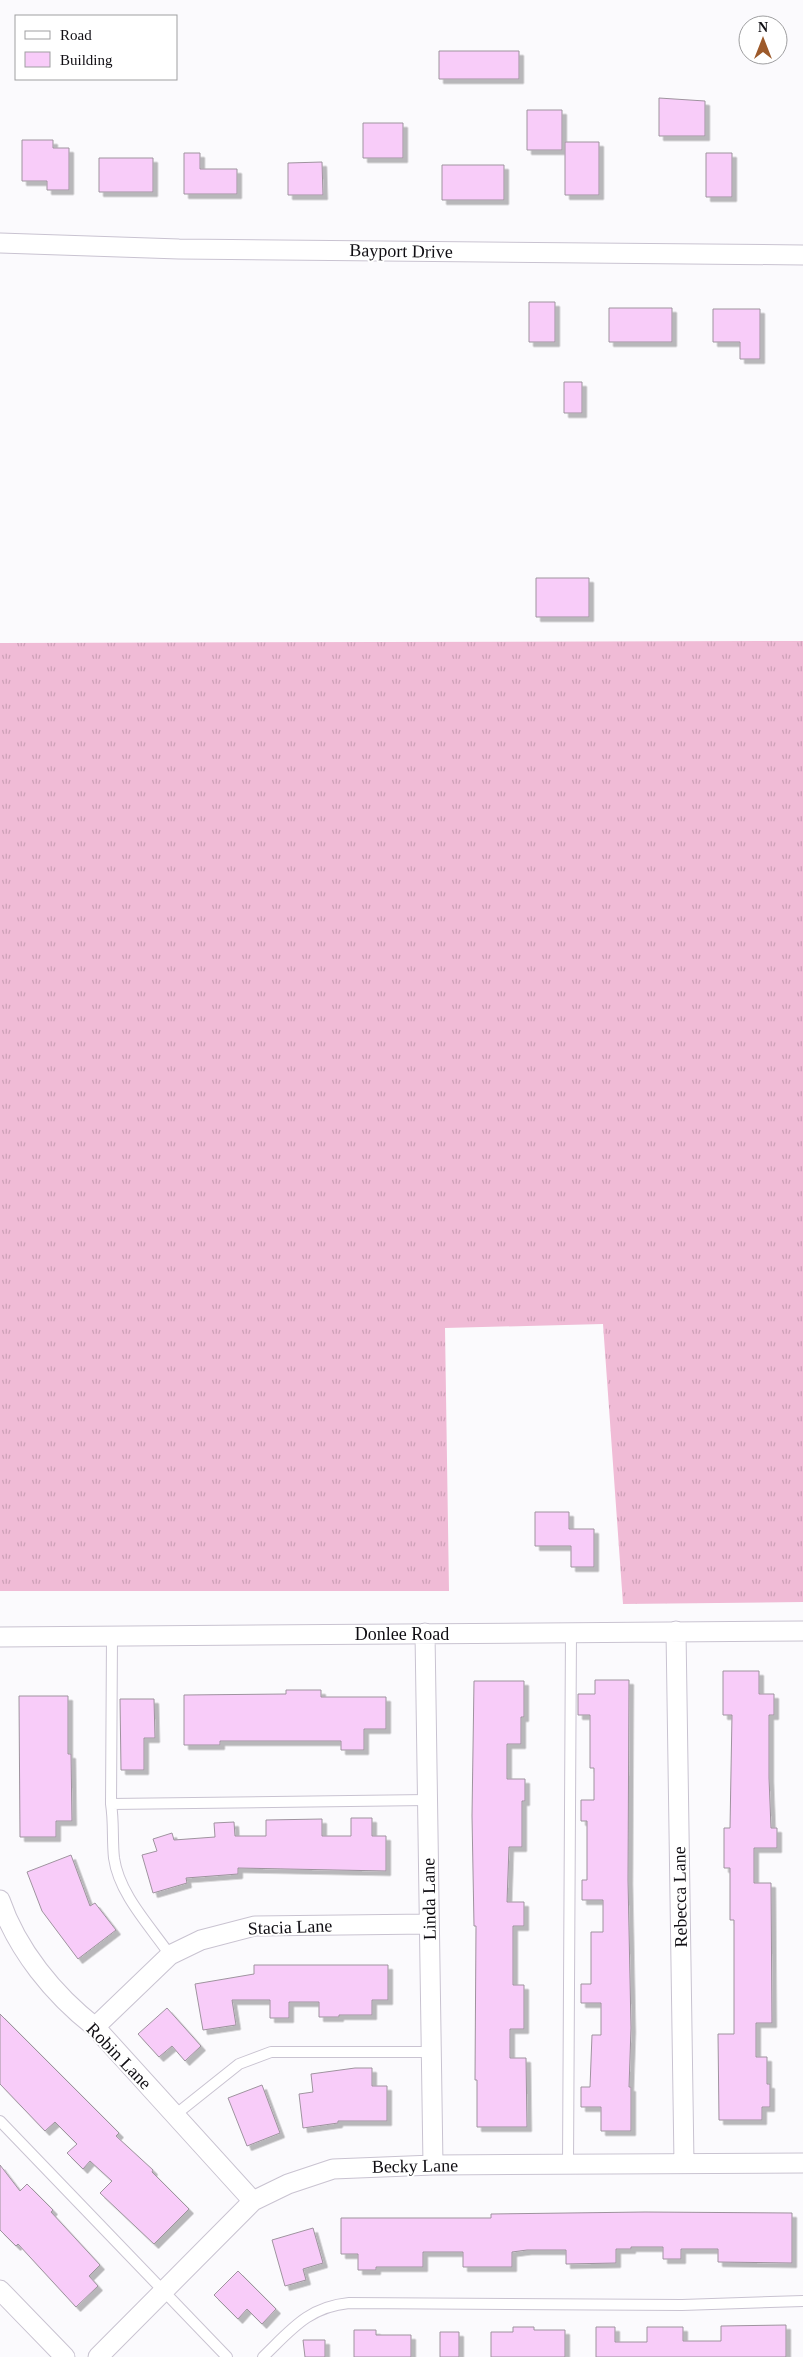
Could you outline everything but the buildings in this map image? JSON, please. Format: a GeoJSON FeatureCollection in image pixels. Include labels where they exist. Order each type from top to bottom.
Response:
{"type":"FeatureCollection","features":[{"type":"Feature","properties":{"kind":"street","name":"Bayport Drive"},"geometry":{"type":"LineString","coordinates":[[0,243],[179,248],[803,255]]}},
{"type":"Feature","properties":{"kind":"street","name":"Donlee Road"},"geometry":{"type":"LineString","coordinates":[[0,1637],[803,1630]]}},
{"type":"Feature","properties":{"kind":"street","name":"Rebecca Lane"},"geometry":{"type":"LineString","coordinates":[[676,1631],[684,2164]]}},
{"type":"Feature","properties":{"kind":"street","name":"Linda Lane"},"geometry":{"type":"LineString","coordinates":[[424,1633],[433,2165]]}},
{"type":"Feature","properties":{"kind":"street","name":"Robin Lane"},"geometry":{"type":"LineString","coordinates":[[0,1900],[8,1923],[27,1955],[70,2008],[95,2027],[253,2201]]}},
{"type":"Feature","properties":{"kind":"street","name":"Stacia Lane"},"geometry":{"type":"LineString","coordinates":[[95,2027],[170,1955],[201,1940],[255,1926],[429,1924]]}},
{"type":"Feature","properties":{"kind":"street","name":"Becky Lane"},"geometry":{"type":"LineString","coordinates":[[98,2357],[253,2201],[288,2184],[333,2169],[433,2165],[803,2162]]}},
{"type":"Feature","properties":{"kind":"street"},"geometry":{"type":"LineString","coordinates":[[0,2290],[65,2357]]}},
{"type":"Feature","properties":{"kind":"lane"},"geometry":{"type":"LineString","coordinates":[[568,2164],[571,1632]]}},
{"type":"Feature","properties":{"kind":"lane"},"geometry":{"type":"LineString","coordinates":[[112,1636],[111,1804],[114,1825],[114,1857],[123,1887],[170,1955]]}},
{"type":"Feature","properties":{"kind":"lane"},"geometry":{"type":"LineString","coordinates":[[111,1804],[427,1800]]}},
{"type":"Feature","properties":{"kind":"lane"},"geometry":{"type":"LineString","coordinates":[[174,2115],[239,2064],[271,2052],[431,2052]]}},
{"type":"Feature","properties":{"kind":"lane"},"geometry":{"type":"LineString","coordinates":[[0,2121],[227,2357]]}},
{"type":"Feature","properties":{"kind":"lane"},"geometry":{"type":"LineString","coordinates":[[263,2357],[298,2324],[322,2308],[349,2303],[682,2305],[803,2301]]}},
{"type":"Feature","properties":{"kind":"green space"},"geometry":{"type":"Polygon","coordinates":[[[803,641],[803,1602],[623,1604],[603,1324],[445,1328],[449,1591],[0,1591],[0,643],[803,641]]]}}]}
